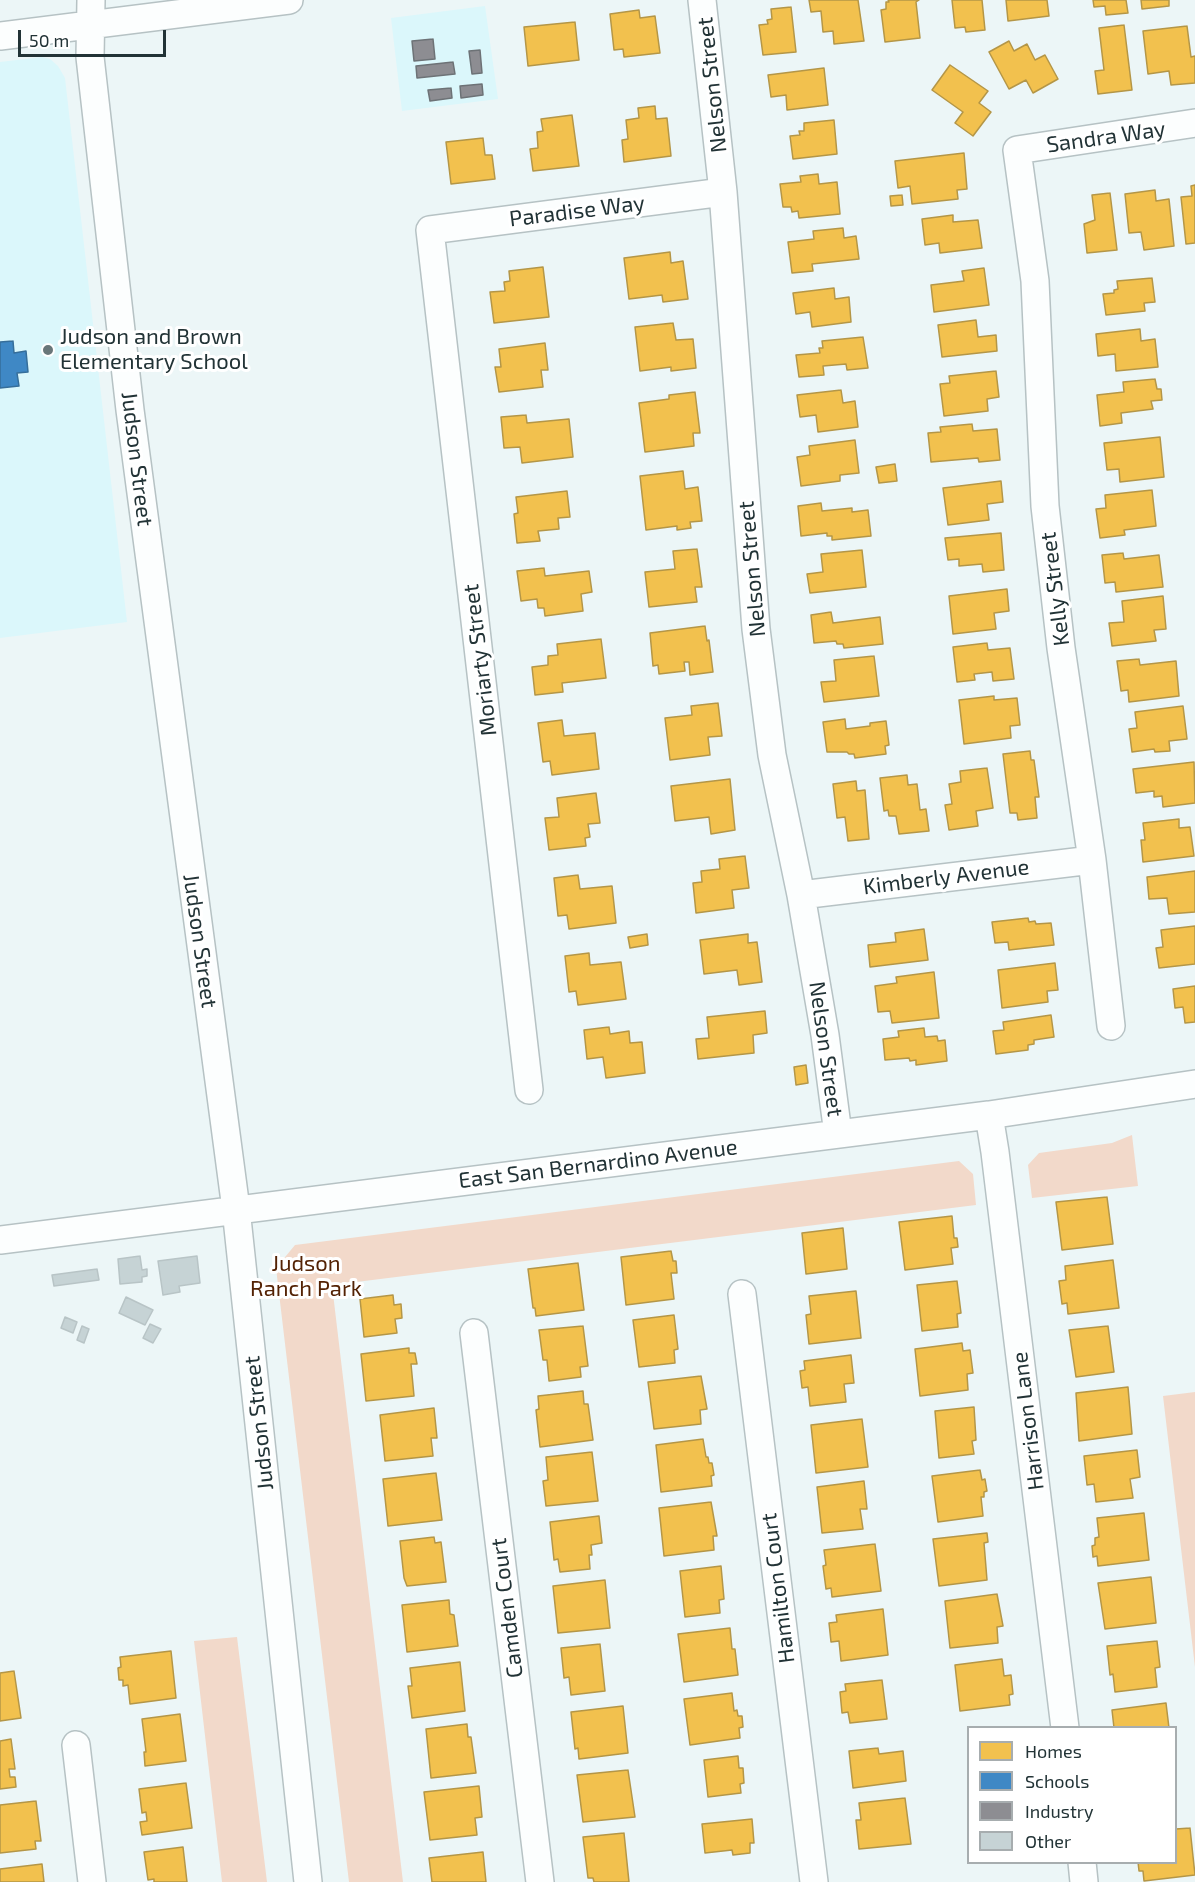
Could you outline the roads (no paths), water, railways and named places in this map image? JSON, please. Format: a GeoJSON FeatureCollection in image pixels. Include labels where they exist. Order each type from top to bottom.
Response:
{"type":"FeatureCollection","features":[{"type":"Feature","properties":{"kind":"street"},"geometry":{"type":"LineString","coordinates":[[0,36],[90,12],[289,0]]}},
{"type":"Feature","properties":{"kind":"street","name":"Nelson Street"},"geometry":{"type":"LineString","coordinates":[[702,0],[723,192],[756,629],[772,755],[801,895],[825,1035],[838,1134]]}},
{"type":"Feature","properties":{"kind":"street","name":"Judson Street"},"geometry":{"type":"LineString","coordinates":[[90,12],[90,57],[132,421],[236,1209],[308,1882]]}},
{"type":"Feature","properties":{"kind":"street","name":"Sandra Way"},"geometry":{"type":"LineString","coordinates":[[1017,150],[1195,123]]}},
{"type":"Feature","properties":{"kind":"street","name":"Kelly Street"},"geometry":{"type":"LineString","coordinates":[[1017,150],[1035,281],[1045,506],[1062,648],[1092,860],[1111,1026]]}},
{"type":"Feature","properties":{"kind":"street","name":"Paradise Way"},"geometry":{"type":"LineString","coordinates":[[430,230],[723,192]]}},
{"type":"Feature","properties":{"kind":"street","name":"Moriarty Street"},"geometry":{"type":"LineString","coordinates":[[430,230],[529,1090]]}},
{"type":"Feature","properties":{"kind":"street","name":"Kimberly Avenue"},"geometry":{"type":"LineString","coordinates":[[801,895],[1092,860]]}},
{"type":"Feature","properties":{"kind":"street","name":"East San Bernardino Avenue"},"geometry":{"type":"LineString","coordinates":[[0,1240],[989,1115],[1195,1084]]}},
{"type":"Feature","properties":{"kind":"street","name":"Harrison Lane"},"geometry":{"type":"LineString","coordinates":[[989,1115],[1065,1726]]}},
{"type":"Feature","properties":{"kind":"street","name":"Hamilton Court"},"geometry":{"type":"LineString","coordinates":[[742,1294],[814,1882]]}},
{"type":"Feature","properties":{"kind":"street","name":"Camden Court"},"geometry":{"type":"LineString","coordinates":[[474,1333],[540,1882]]}},
{"type":"Feature","properties":{"kind":"street"},"geometry":{"type":"LineString","coordinates":[[76,1745],[92,1882]]}},
{"type":"Feature","properties":{"kind":"street"},"geometry":{"type":"LineString","coordinates":[[1082,1864],[1084,1882]]}},
{"type":"Feature","properties":{"kind":"place","name":"Judson and Brown Elementary School"},"geometry":{"type":"Point","coordinates":[48,350]}},
{"type":"Feature","properties":{"kind":"park label","name":"Judson Ranch Park"},"geometry":{"type":"Point","coordinates":[306,1276]}}]}
